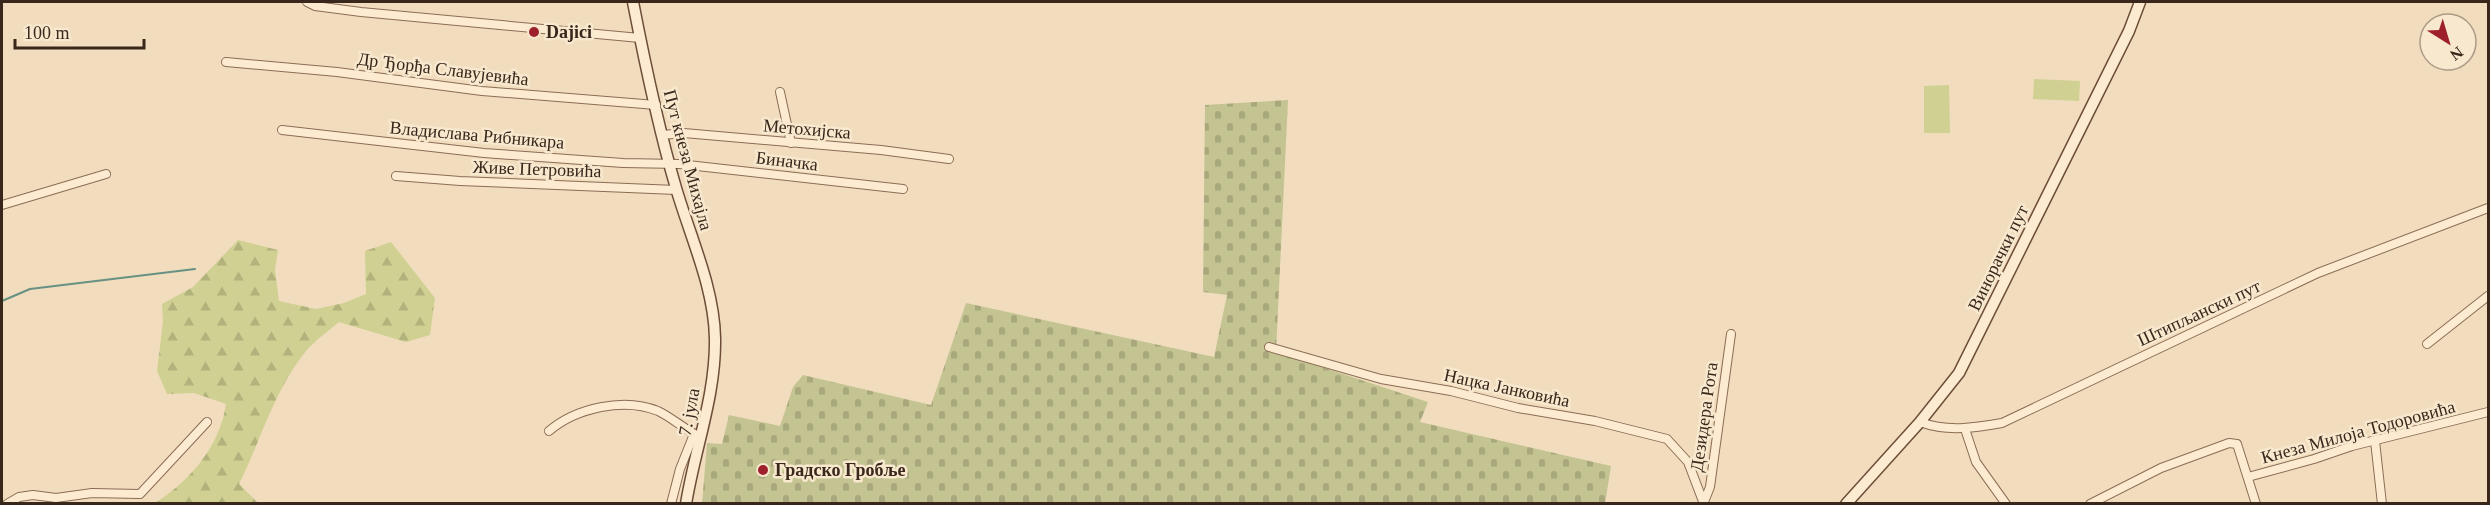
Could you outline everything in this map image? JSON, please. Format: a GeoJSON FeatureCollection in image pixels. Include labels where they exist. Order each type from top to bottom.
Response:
{"type":"FeatureCollection","features":[{"type":"Feature","properties":{"kind":"street"},"geometry":{"type":"LineString","coordinates":[[307,2],[315,6],[361,12],[640,38]]}},
{"type":"Feature","properties":{"kind":"street","name":"Пут кнеза Михајла"},"geometry":{"type":"LineString","coordinates":[[633,2],[669,164],[709,295],[714,325]]}},
{"type":"Feature","properties":{"kind":"street","name":"Винорачки пут"},"geometry":{"type":"LineString","coordinates":[[1846,504],[1920,422],[1959,373],[2129,31],[2140,2]]}},
{"type":"Feature","properties":{"kind":"street","name":"Др Ђорђа Славујевића"},"geometry":{"type":"LineString","coordinates":[[226,62],[337,72],[482,91],[656,105]]}},
{"type":"Feature","properties":{"kind":"street"},"geometry":{"type":"LineString","coordinates":[[780,92],[791,143]]}},
{"type":"Feature","properties":{"kind":"street","name":"Владислава Рибникара"},"geometry":{"type":"LineString","coordinates":[[282,130],[484,153],[669,164]]}},
{"type":"Feature","properties":{"kind":"street","name":"Метохијска"},"geometry":{"type":"LineString","coordinates":[[662,135],[684,133],[881,150],[949,159]]}},
{"type":"Feature","properties":{"kind":"street","name":"Биначка"},"geometry":{"type":"LineString","coordinates":[[669,164],[903,189]]}},
{"type":"Feature","properties":{"kind":"street"},"geometry":{"type":"LineString","coordinates":[[2,205],[106,174]]}},
{"type":"Feature","properties":{"kind":"street","name":"Живе Петровића"},"geometry":{"type":"LineString","coordinates":[[396,176],[460,182],[676,190]]}},
{"type":"Feature","properties":{"kind":"street","name":"Штипљански пут"},"geometry":{"type":"LineString","coordinates":[[1920,422],[1934,427],[1965,429],[2002,423],[2318,273],[2488,208]]}},
{"type":"Feature","properties":{"kind":"street"},"geometry":{"type":"LineString","coordinates":[[2427,344],[2488,296]]}},
{"type":"Feature","properties":{"kind":"street","name":"7. јула"},"geometry":{"type":"LineString","coordinates":[[686,504],[698,435],[713,373],[714,325]]}},
{"type":"Feature","properties":{"kind":"street","name":"Дезидера Рота"},"geometry":{"type":"LineString","coordinates":[[1704,503],[1710,487],[1731,334]]}},
{"type":"Feature","properties":{"kind":"street","name":"Нацка Јанковића"},"geometry":{"type":"LineString","coordinates":[[1269,346],[1381,379],[1451,391],[1518,408],[1595,421],[1666,439],[1688,462],[1704,503]]}},
{"type":"Feature","properties":{"kind":"street"},"geometry":{"type":"LineString","coordinates":[[549,431],[576,413],[622,405],[638,405],[671,418],[698,435],[680,468],[671,504]]}},
{"type":"Feature","properties":{"kind":"street","name":"Кнеза Милоја Тодоровића"},"geometry":{"type":"LineString","coordinates":[[2090,504],[2161,468],[2229,443],[2237,444],[2248,477],[2488,412]]}},
{"type":"Feature","properties":{"kind":"street"},"geometry":{"type":"LineString","coordinates":[[7,504],[19,497],[33,495],[56,498],[92,493],[140,494],[207,422]]}},
{"type":"Feature","properties":{"kind":"street"},"geometry":{"type":"LineString","coordinates":[[1965,429],[1976,462],[2006,504]]}},
{"type":"Feature","properties":{"kind":"street"},"geometry":{"type":"LineString","coordinates":[[2375,441],[2382,504]]}},
{"type":"Feature","properties":{"kind":"street"},"geometry":{"type":"LineString","coordinates":[[2248,477],[2253,503]]}},
{"type":"Feature","properties":{"kind":"green space"},"geometry":{"type":"Polygon","coordinates":[[[2034,79],[2080,81],[2079,101],[2033,99],[2034,79]]]}},
{"type":"Feature","properties":{"kind":"green space"},"geometry":{"type":"Polygon","coordinates":[[[1949,85],[1950,133],[1924,133],[1924,86],[1949,85]]]}},
{"type":"Feature","properties":{"kind":"green space"},"geometry":{"type":"Polygon","coordinates":[[[1288,100],[1276,352],[1428,402],[1420,422],[1611,466],[1605,504],[702,504],[707,443],[722,444],[729,415],[780,426],[793,387],[803,375],[931,405],[966,303],[1214,357],[1227,295],[1203,292],[1205,105],[1288,100]]]}},
{"type":"Feature","properties":{"kind":"green space"},"geometry":{"type":"Polygon","coordinates":[[[238,240],[278,250],[275,270],[279,301],[316,309],[344,303],[366,294],[365,251],[391,242],[435,298],[430,335],[406,342],[339,322],[311,346],[296,365],[277,397],[239,484],[258,503],[155,503],[180,484],[201,461],[217,434],[226,404],[194,393],[167,394],[157,371],[163,321],[162,304],[193,287],[238,240]]]}},
{"type":"Feature","properties":{"kind":"waterway"},"geometry":{"type":"LineString","coordinates":[[2,301],[30,289],[195,269]]}},
{"type":"Feature","properties":{"kind":"place","name":"Dajici"},"geometry":{"type":"Point","coordinates":[534,32]}},
{"type":"Feature","properties":{"kind":"place","name":"Градско Гробље"},"geometry":{"type":"Point","coordinates":[763,470]}}]}
